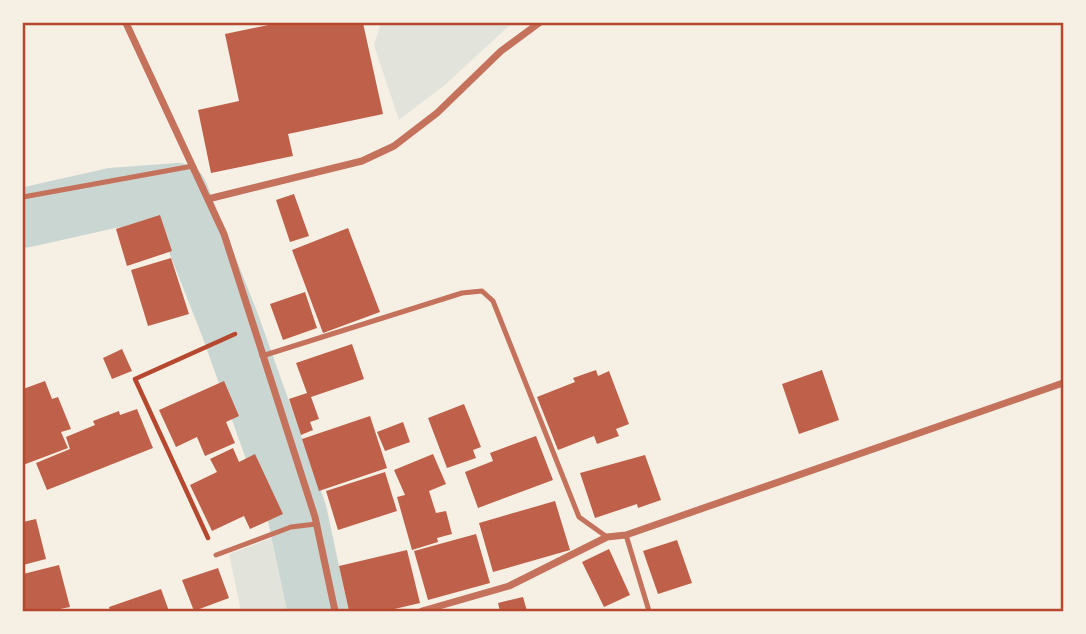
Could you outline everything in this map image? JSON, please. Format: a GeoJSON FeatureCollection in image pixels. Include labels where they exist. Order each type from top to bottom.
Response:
{"type":"FeatureCollection","features":[{"type":"Feature","properties":{"kind":"street"},"geometry":{"type":"LineString","coordinates":[[127,23],[208,199],[248,307],[313,524],[335,611]]}},
{"type":"Feature","properties":{"kind":"street"},"geometry":{"type":"LineString","coordinates":[[208,199],[362,161],[394,146],[438,113],[501,51],[539,23]]}},
{"type":"Feature","properties":{"kind":"street"},"geometry":{"type":"LineString","coordinates":[[422,611],[509,586],[607,537],[626,535],[1063,383]]}},
{"type":"Feature","properties":{"kind":"lane"},"geometry":{"type":"LineString","coordinates":[[23,197],[193,166]]}},
{"type":"Feature","properties":{"kind":"lane"},"geometry":{"type":"LineString","coordinates":[[261,356],[276,354],[462,293],[482,292],[493,301],[579,517],[607,537]]}},
{"type":"Feature","properties":{"kind":"lane"},"geometry":{"type":"LineString","coordinates":[[216,555],[291,527],[313,524]]}},
{"type":"Feature","properties":{"kind":"lane"},"geometry":{"type":"LineString","coordinates":[[626,535],[649,611]]}},
{"type":"Feature","properties":{"kind":"path"},"geometry":{"type":"LineString","coordinates":[[216,555],[135,379],[222,340]]}},
{"type":"Feature","properties":{"kind":"shaded area"},"geometry":{"type":"Polygon","coordinates":[[[381,23],[512,23],[446,84],[399,120],[374,45],[381,23]]]}},
{"type":"Feature","properties":{"kind":"shaded area"},"geometry":{"type":"Polygon","coordinates":[[[277,536],[288,536],[297,545],[308,611],[241,611],[229,554],[277,536]]]}},
{"type":"Feature","properties":{"kind":"building"},"geometry":{"type":"Polygon","coordinates":[[[278,23],[363,23],[383,114],[288,134],[293,156],[211,173],[198,110],[239,101],[225,34],[278,23]]]}},
{"type":"Feature","properties":{"kind":"building"},"geometry":{"type":"Polygon","coordinates":[[[294,194],[309,236],[290,242],[276,200],[294,194]]]}},
{"type":"Feature","properties":{"kind":"building"},"geometry":{"type":"Polygon","coordinates":[[[160,215],[172,251],[127,266],[116,229],[160,215]]]}},
{"type":"Feature","properties":{"kind":"building"},"geometry":{"type":"Polygon","coordinates":[[[348,228],[380,312],[323,333],[292,250],[348,228]]]}},
{"type":"Feature","properties":{"kind":"building"},"geometry":{"type":"Polygon","coordinates":[[[171,258],[189,314],[148,326],[131,270],[171,258]]]}},
{"type":"Feature","properties":{"kind":"building"},"geometry":{"type":"Polygon","coordinates":[[[305,292],[317,328],[283,340],[270,304],[305,292]]]}},
{"type":"Feature","properties":{"kind":"building"},"geometry":{"type":"Polygon","coordinates":[[[352,344],[364,379],[311,397],[319,419],[310,422],[313,430],[301,435],[289,399],[307,393],[296,363],[352,344]]]}},
{"type":"Feature","properties":{"kind":"building"},"geometry":{"type":"Polygon","coordinates":[[[122,349],[132,371],[112,379],[103,358],[122,349]]]}},
{"type":"Feature","properties":{"kind":"building"},"geometry":{"type":"Polygon","coordinates":[[[596,370],[598,376],[609,371],[629,424],[616,429],[619,436],[597,444],[594,436],[558,450],[537,397],[575,382],[573,378],[596,370]]]}},
{"type":"Feature","properties":{"kind":"building"},"geometry":{"type":"Polygon","coordinates":[[[822,370],[839,420],[799,434],[782,384],[822,370]]]}},
{"type":"Feature","properties":{"kind":"building"},"geometry":{"type":"Polygon","coordinates":[[[45,381],[52,399],[58,397],[71,429],[61,432],[68,448],[23,465],[23,389],[45,381]]]}},
{"type":"Feature","properties":{"kind":"building"},"geometry":{"type":"Polygon","coordinates":[[[224,381],[239,416],[226,422],[235,443],[205,456],[197,437],[176,447],[159,410],[224,381]]]}},
{"type":"Feature","properties":{"kind":"building"},"geometry":{"type":"Polygon","coordinates":[[[464,404],[481,447],[473,450],[476,458],[447,468],[428,418],[464,404]]]}},
{"type":"Feature","properties":{"kind":"building"},"geometry":{"type":"Polygon","coordinates":[[[137,409],[153,448],[47,490],[36,463],[70,449],[66,437],[95,425],[93,421],[119,411],[120,415],[137,409]]]}},
{"type":"Feature","properties":{"kind":"building"},"geometry":{"type":"Polygon","coordinates":[[[370,416],[387,468],[319,491],[302,439],[370,416]]]}},
{"type":"Feature","properties":{"kind":"building"},"geometry":{"type":"Polygon","coordinates":[[[403,422],[410,442],[385,451],[377,432],[403,422]]]}},
{"type":"Feature","properties":{"kind":"building"},"geometry":{"type":"Polygon","coordinates":[[[536,436],[553,480],[478,508],[465,472],[493,461],[490,453],[536,436]]]}},
{"type":"Feature","properties":{"kind":"building"},"geometry":{"type":"Polygon","coordinates":[[[233,448],[239,462],[255,454],[283,514],[250,529],[244,516],[212,531],[190,485],[217,472],[210,459],[233,448]]]}},
{"type":"Feature","properties":{"kind":"building"},"geometry":{"type":"Polygon","coordinates":[[[433,454],[446,484],[429,491],[436,513],[446,511],[452,534],[437,538],[438,542],[412,550],[397,497],[405,495],[394,470],[433,454]]]}},
{"type":"Feature","properties":{"kind":"building"},"geometry":{"type":"Polygon","coordinates":[[[645,455],[661,500],[638,508],[637,504],[595,518],[580,473],[645,455]]]}},
{"type":"Feature","properties":{"kind":"building"},"geometry":{"type":"Polygon","coordinates":[[[385,472],[397,511],[338,530],[326,491],[385,472]]]}},
{"type":"Feature","properties":{"kind":"building"},"geometry":{"type":"Polygon","coordinates":[[[555,501],[570,550],[493,572],[479,523],[555,501]]]}},
{"type":"Feature","properties":{"kind":"building"},"geometry":{"type":"Polygon","coordinates":[[[36,519],[46,559],[23,565],[23,522],[36,519]]]}},
{"type":"Feature","properties":{"kind":"building"},"geometry":{"type":"Polygon","coordinates":[[[476,534],[490,583],[428,600],[414,551],[476,534]]]}},
{"type":"Feature","properties":{"kind":"building"},"geometry":{"type":"Polygon","coordinates":[[[677,540],[692,583],[658,594],[643,551],[677,540]]]}},
{"type":"Feature","properties":{"kind":"building"},"geometry":{"type":"Polygon","coordinates":[[[609,549],[630,595],[604,607],[582,562],[609,549]]]}},
{"type":"Feature","properties":{"kind":"building"},"geometry":{"type":"Polygon","coordinates":[[[407,550],[420,603],[386,611],[349,611],[339,566],[407,550]]]}},
{"type":"Feature","properties":{"kind":"building"},"geometry":{"type":"Polygon","coordinates":[[[59,565],[70,607],[50,611],[23,611],[23,574],[59,565]]]}},
{"type":"Feature","properties":{"kind":"building"},"geometry":{"type":"Polygon","coordinates":[[[218,568],[229,598],[194,611],[182,580],[218,568]]]}},
{"type":"Feature","properties":{"kind":"building"},"geometry":{"type":"Polygon","coordinates":[[[161,589],[169,611],[110,611],[109,607],[161,589]]]}},
{"type":"Feature","properties":{"kind":"building"},"geometry":{"type":"Polygon","coordinates":[[[523,597],[527,611],[500,611],[498,603],[523,597]]]}},
{"type":"Feature","properties":{"kind":"waterway"},"geometry":{"type":"LineString","coordinates":[[23,218],[112,198],[178,193],[230,325],[297,513],[318,611]]}}]}
